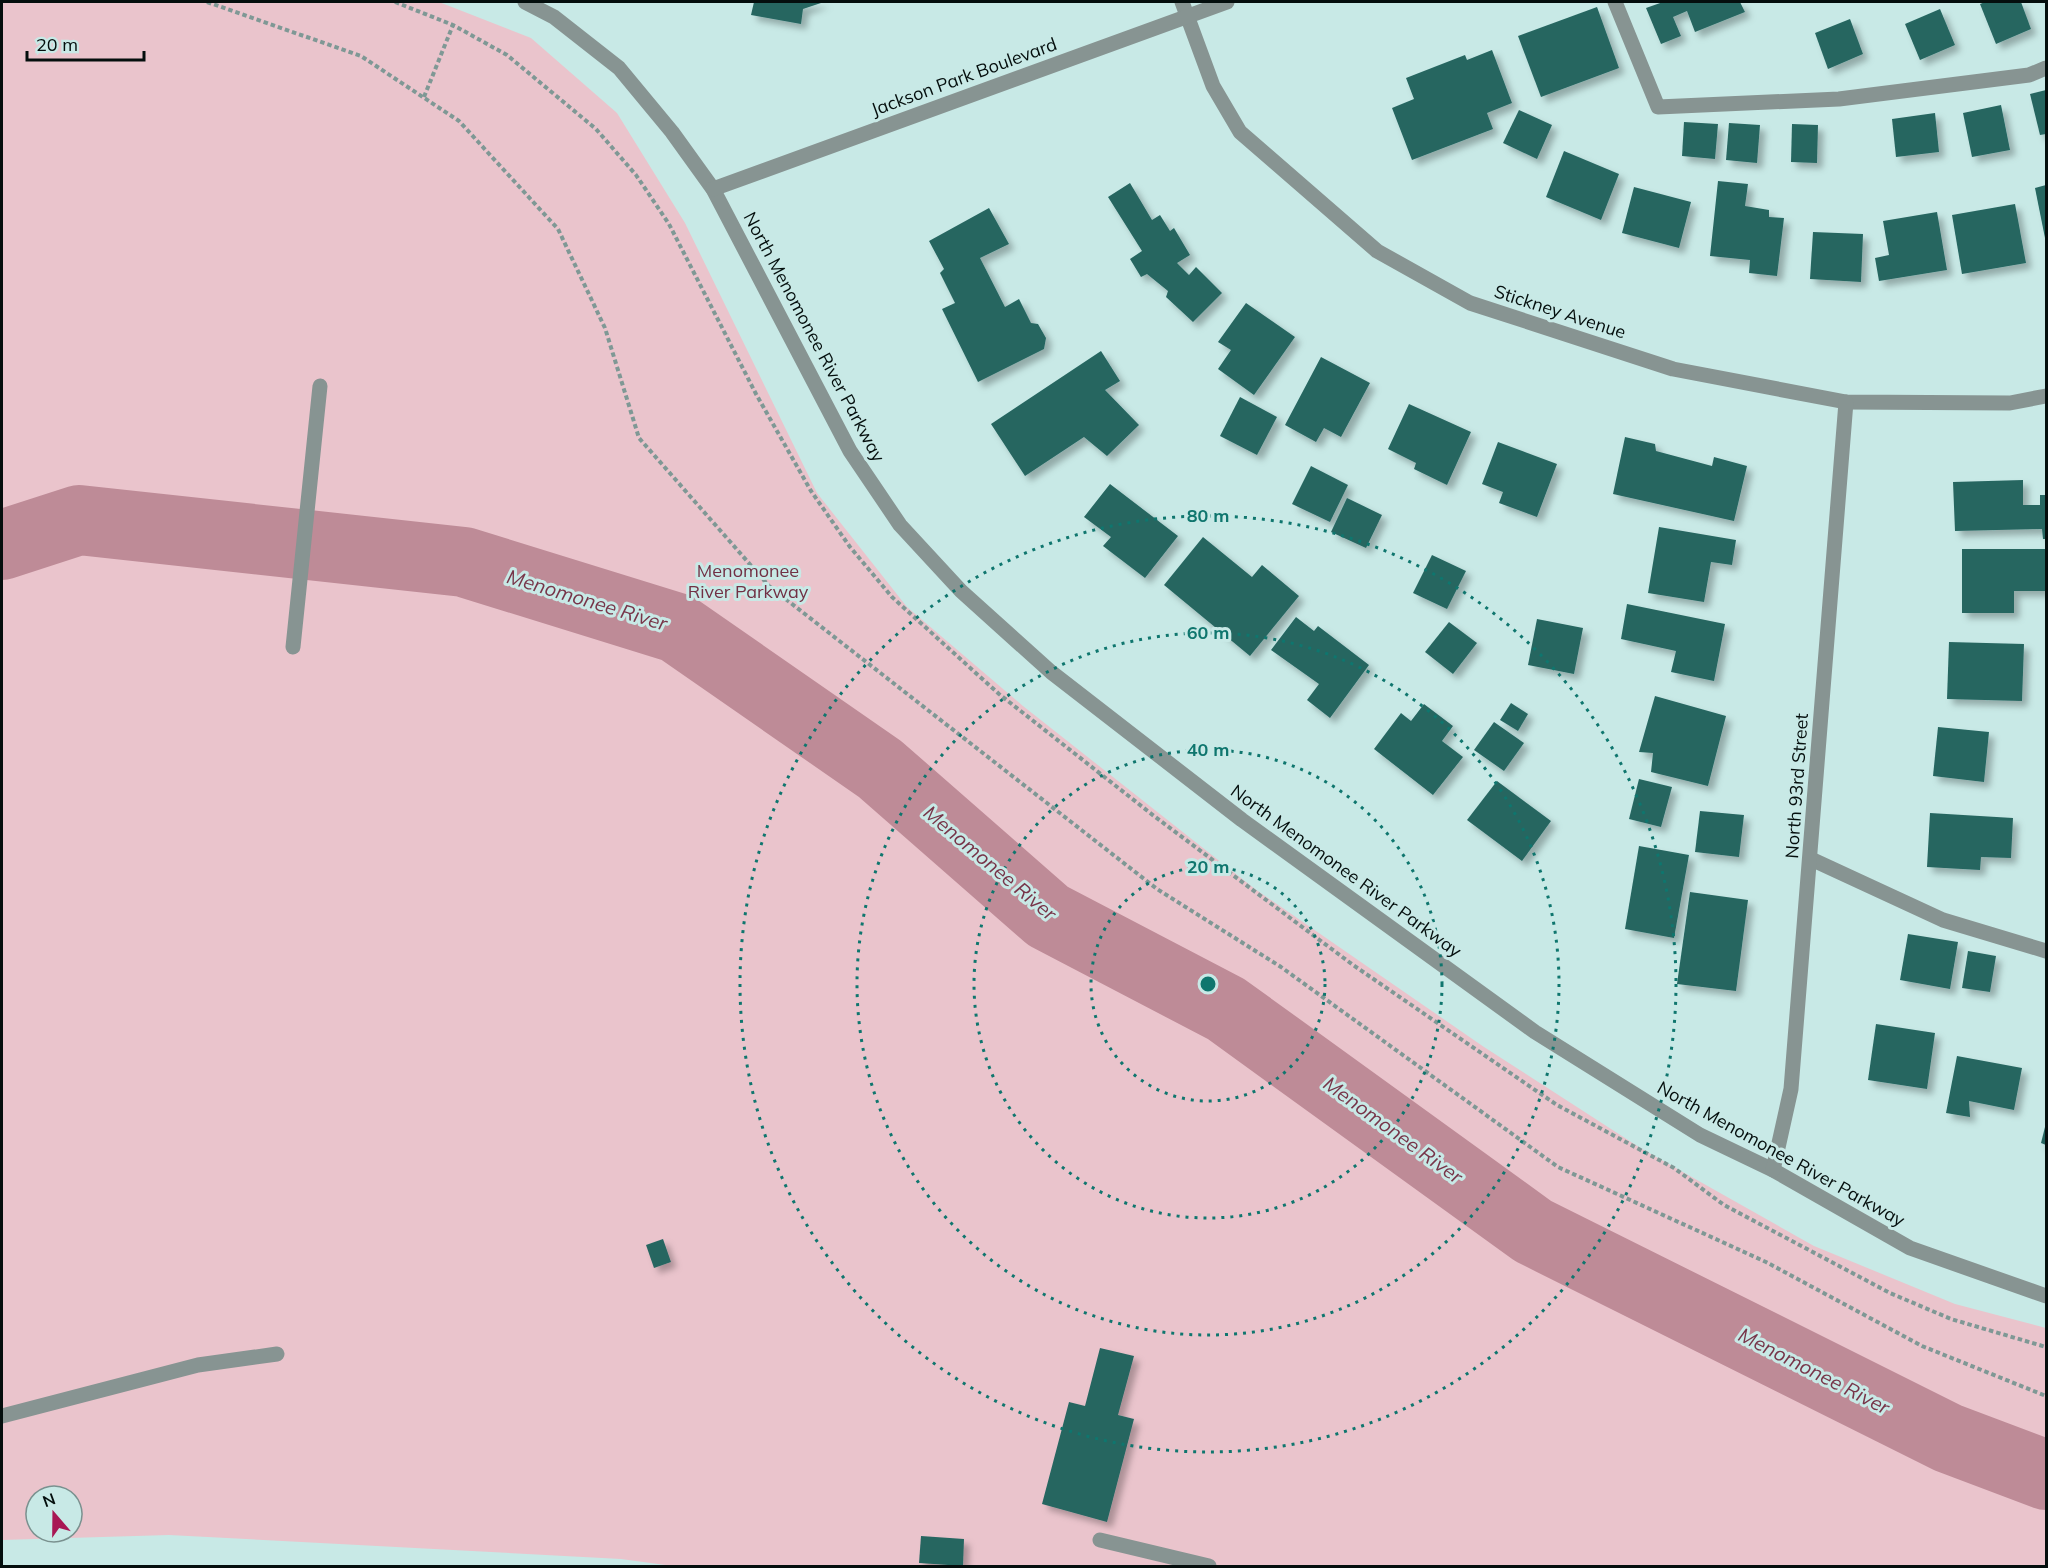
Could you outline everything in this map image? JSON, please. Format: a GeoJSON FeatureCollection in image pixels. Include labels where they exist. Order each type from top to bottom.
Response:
{"type":"FeatureCollection","features":[{"type":"Feature","properties":{"kind":"street","name":"North Menomonee River Parkway"},"geometry":{"type":"LineString","coordinates":[[525,2],[554,17],[619,68],[672,132],[713,189],[850,451],[900,525],[961,591],[1051,672],[1242,820],[1526,1025],[1700,1135],[1773,1170],[1910,1248],[2046,1296]]}},
{"type":"Feature","properties":{"kind":"street","name":"Stickney Avenue"},"geometry":{"type":"LineString","coordinates":[[1182,2],[1213,86],[1240,132],[1377,251],[1470,303],[1673,369],[1846,402],[2010,403],[2046,396]]}},
{"type":"Feature","properties":{"kind":"street","name":"Jackson Park Boulevard"},"geometry":{"type":"LineString","coordinates":[[713,189],[1227,2]]}},
{"type":"Feature","properties":{"kind":"street"},"geometry":{"type":"LineString","coordinates":[[1615,2],[1658,107],[1839,99],[2029,75],[2046,68]]}},
{"type":"Feature","properties":{"kind":"street"},"geometry":{"type":"LineString","coordinates":[[293,647],[320,386]]}},
{"type":"Feature","properties":{"kind":"street","name":"North 93rd Street"},"geometry":{"type":"LineString","coordinates":[[1773,1170],[1791,1089],[1846,402]]}},
{"type":"Feature","properties":{"kind":"street"},"geometry":{"type":"LineString","coordinates":[[1811,859],[1943,920],[2046,951]]}},
{"type":"Feature","properties":{"kind":"street"},"geometry":{"type":"LineString","coordinates":[[2,1416],[198,1365],[277,1354]]}},
{"type":"Feature","properties":{"kind":"street"},"geometry":{"type":"LineString","coordinates":[[1100,1540],[1209,1566]]}},
{"type":"Feature","properties":{"kind":"path"},"geometry":{"type":"LineString","coordinates":[[207,2],[361,56],[459,121],[558,229],[604,328],[639,438],[769,586],[1157,889],[1281,967],[1558,1167],[1766,1262],[1922,1346],[2046,1396]]}},
{"type":"Feature","properties":{"kind":"path"},"geometry":{"type":"LineString","coordinates":[[424,98],[453,25]]}},
{"type":"Feature","properties":{"kind":"green space","name":"Menomonee River Parkway"},"geometry":{"type":"Polygon","coordinates":[[[2,2],[439,2],[531,38],[617,113],[685,223],[817,493],[907,607],[1023,706],[1255,889],[1484,1047],[1642,1149],[1814,1246],[1955,1304],[2046,1328],[2046,1566],[673,1566],[621,1559],[169,1535],[84,1538],[84,1484],[24,1484],[24,1539],[2,1540],[2,2]]]}},
{"type":"Feature","properties":{"kind":"building"},"geometry":{"type":"Polygon","coordinates":[[[754,2],[824,2],[803,9],[801,24],[751,15],[754,2]]]}},
{"type":"Feature","properties":{"kind":"building"},"geometry":{"type":"Polygon","coordinates":[[[1663,2],[1740,2],[1745,12],[1695,32],[1687,11],[1673,17],[1681,36],[1661,44],[1646,8],[1663,2]]]}},
{"type":"Feature","properties":{"kind":"building"},"geometry":{"type":"Polygon","coordinates":[[[2021,2],[2031,29],[1996,44],[1980,4],[2021,2]]]}},
{"type":"Feature","properties":{"kind":"building"},"geometry":{"type":"Polygon","coordinates":[[[1597,7],[1619,68],[1541,97],[1518,36],[1597,7]]]}},
{"type":"Feature","properties":{"kind":"building"},"geometry":{"type":"Polygon","coordinates":[[[1940,9],[1955,45],[1920,60],[1905,24],[1940,9]]]}},
{"type":"Feature","properties":{"kind":"building"},"geometry":{"type":"Polygon","coordinates":[[[1850,19],[1863,54],[1828,69],[1815,33],[1850,19]]]}},
{"type":"Feature","properties":{"kind":"building"},"geometry":{"type":"Polygon","coordinates":[[[1492,50],[1512,103],[1487,113],[1493,129],[1412,160],[1392,108],[1414,99],[1406,78],[1465,55],[1467,60],[1492,50]]]}},
{"type":"Feature","properties":{"kind":"building"},"geometry":{"type":"Polygon","coordinates":[[[2046,90],[2046,134],[2040,135],[2030,94],[2046,90]]]}},
{"type":"Feature","properties":{"kind":"building"},"geometry":{"type":"Polygon","coordinates":[[[2001,105],[2010,150],[1972,157],[1963,113],[2001,105]]]}},
{"type":"Feature","properties":{"kind":"building"},"geometry":{"type":"Polygon","coordinates":[[[1519,110],[1552,125],[1537,159],[1503,143],[1519,110]]]}},
{"type":"Feature","properties":{"kind":"building"},"geometry":{"type":"Polygon","coordinates":[[[1935,113],[1939,152],[1896,157],[1892,119],[1935,113]]]}},
{"type":"Feature","properties":{"kind":"building"},"geometry":{"type":"Polygon","coordinates":[[[1684,122],[1718,124],[1715,159],[1682,156],[1684,122]]]}},
{"type":"Feature","properties":{"kind":"building"},"geometry":{"type":"Polygon","coordinates":[[[1729,123],[1760,125],[1757,163],[1726,160],[1729,123]]]}},
{"type":"Feature","properties":{"kind":"building"},"geometry":{"type":"Polygon","coordinates":[[[1792,124],[1818,125],[1817,163],[1791,162],[1792,124]]]}},
{"type":"Feature","properties":{"kind":"building"},"geometry":{"type":"Polygon","coordinates":[[[1564,151],[1619,174],[1601,220],[1546,197],[1564,151]]]}},
{"type":"Feature","properties":{"kind":"building"},"geometry":{"type":"Polygon","coordinates":[[[1718,181],[1748,184],[1745,206],[1769,210],[1769,217],[1784,218],[1777,276],[1749,273],[1750,260],[1710,256],[1718,181]]]}},
{"type":"Feature","properties":{"kind":"building"},"geometry":{"type":"Polygon","coordinates":[[[1130,183],[1152,220],[1160,215],[1170,231],[1174,228],[1190,255],[1177,263],[1189,275],[1196,267],[1222,293],[1193,322],[1166,297],[1168,291],[1147,274],[1141,277],[1130,259],[1142,251],[1108,197],[1130,183]]]}},
{"type":"Feature","properties":{"kind":"building"},"geometry":{"type":"Polygon","coordinates":[[[2046,185],[2046,238],[2045,238],[2035,188],[2046,185]]]}},
{"type":"Feature","properties":{"kind":"building"},"geometry":{"type":"Polygon","coordinates":[[[1634,187],[1691,202],[1679,248],[1622,233],[1634,187]]]}},
{"type":"Feature","properties":{"kind":"building"},"geometry":{"type":"Polygon","coordinates":[[[2015,204],[2026,263],[1962,274],[1952,215],[2015,204]]]}},
{"type":"Feature","properties":{"kind":"building"},"geometry":{"type":"Polygon","coordinates":[[[989,208],[1009,244],[980,258],[1005,307],[1019,299],[1031,323],[1038,324],[1046,338],[1044,349],[978,382],[942,309],[955,303],[940,273],[944,269],[929,241],[989,208]]]}},
{"type":"Feature","properties":{"kind":"building"},"geometry":{"type":"Polygon","coordinates":[[[1937,212],[1947,270],[1879,281],[1875,258],[1889,255],[1883,221],[1937,212]]]}},
{"type":"Feature","properties":{"kind":"building"},"geometry":{"type":"Polygon","coordinates":[[[1813,232],[1863,234],[1861,282],[1810,279],[1813,232]]]}},
{"type":"Feature","properties":{"kind":"building"},"geometry":{"type":"Polygon","coordinates":[[[1246,303],[1295,337],[1254,395],[1218,369],[1231,350],[1218,342],[1246,303]]]}},
{"type":"Feature","properties":{"kind":"building"},"geometry":{"type":"Polygon","coordinates":[[[1101,351],[1120,381],[1105,390],[1139,425],[1107,456],[1084,437],[1025,476],[991,424],[1101,351]]]}},
{"type":"Feature","properties":{"kind":"building"},"geometry":{"type":"Polygon","coordinates":[[[1321,357],[1370,383],[1341,437],[1324,428],[1316,442],[1285,425],[1321,357]]]}},
{"type":"Feature","properties":{"kind":"building"},"geometry":{"type":"Polygon","coordinates":[[[1240,397],[1277,417],[1257,455],[1220,436],[1240,397]]]}},
{"type":"Feature","properties":{"kind":"building"},"geometry":{"type":"Polygon","coordinates":[[[1409,404],[1471,432],[1447,485],[1414,469],[1416,463],[1388,449],[1409,404]]]}},
{"type":"Feature","properties":{"kind":"building"},"geometry":{"type":"Polygon","coordinates":[[[1625,437],[1655,444],[1656,451],[1712,466],[1714,457],[1747,466],[1734,521],[1613,494],[1625,437]]]}},
{"type":"Feature","properties":{"kind":"building"},"geometry":{"type":"Polygon","coordinates":[[[1498,442],[1557,464],[1537,517],[1499,503],[1503,492],[1482,484],[1498,442]]]}},
{"type":"Feature","properties":{"kind":"building"},"geometry":{"type":"Polygon","coordinates":[[[1311,466],[1348,485],[1330,522],[1292,504],[1311,466]]]}},
{"type":"Feature","properties":{"kind":"building"},"geometry":{"type":"Polygon","coordinates":[[[2023,480],[2023,505],[2040,505],[2040,495],[2046,495],[2046,539],[2043,539],[2042,529],[1955,531],[1953,482],[2023,480]]]}},
{"type":"Feature","properties":{"kind":"building"},"geometry":{"type":"Polygon","coordinates":[[[1110,484],[1178,536],[1145,578],[1103,546],[1111,537],[1084,517],[1110,484]]]}},
{"type":"Feature","properties":{"kind":"building"},"geometry":{"type":"Polygon","coordinates":[[[1347,498],[1382,515],[1366,548],[1331,532],[1347,498]]]}},
{"type":"Feature","properties":{"kind":"building"},"geometry":{"type":"Polygon","coordinates":[[[1659,527],[1736,540],[1732,565],[1711,562],[1704,602],[1648,593],[1659,527]]]}},
{"type":"Feature","properties":{"kind":"building"},"geometry":{"type":"Polygon","coordinates":[[[1203,537],[1252,577],[1262,565],[1299,596],[1250,656],[1164,585],[1203,537]]]}},
{"type":"Feature","properties":{"kind":"building"},"geometry":{"type":"Polygon","coordinates":[[[1962,549],[2046,549],[2046,591],[2014,591],[2014,613],[1962,613],[1962,549]]]}},
{"type":"Feature","properties":{"kind":"building"},"geometry":{"type":"Polygon","coordinates":[[[1432,555],[1466,571],[1447,609],[1413,593],[1432,555]]]}},
{"type":"Feature","properties":{"kind":"building"},"geometry":{"type":"Polygon","coordinates":[[[1627,604],[1725,624],[1714,681],[1671,672],[1676,651],[1621,639],[1627,604]]]}},
{"type":"Feature","properties":{"kind":"building"},"geometry":{"type":"Polygon","coordinates":[[[1296,617],[1314,631],[1318,626],[1369,665],[1330,718],[1307,700],[1319,684],[1271,650],[1296,617]]]}},
{"type":"Feature","properties":{"kind":"building"},"geometry":{"type":"Polygon","coordinates":[[[1537,619],[1583,628],[1574,674],[1528,665],[1537,619]]]}},
{"type":"Feature","properties":{"kind":"building"},"geometry":{"type":"Polygon","coordinates":[[[1449,622],[1477,643],[1453,674],[1425,652],[1449,622]]]}},
{"type":"Feature","properties":{"kind":"building"},"geometry":{"type":"Polygon","coordinates":[[[1949,642],[2024,644],[2022,701],[1947,699],[1949,642]]]}},
{"type":"Feature","properties":{"kind":"building"},"geometry":{"type":"Polygon","coordinates":[[[1655,696],[1726,716],[1708,786],[1651,772],[1653,753],[1639,752],[1655,696]]]}},
{"type":"Feature","properties":{"kind":"building"},"geometry":{"type":"Polygon","coordinates":[[[1511,703],[1528,714],[1518,731],[1500,720],[1511,703]]]}},
{"type":"Feature","properties":{"kind":"building"},"geometry":{"type":"Polygon","coordinates":[[[1424,704],[1453,726],[1442,741],[1463,757],[1433,795],[1374,749],[1401,713],[1411,721],[1424,704]]]}},
{"type":"Feature","properties":{"kind":"building"},"geometry":{"type":"Polygon","coordinates":[[[1494,722],[1524,743],[1504,771],[1474,750],[1494,722]]]}},
{"type":"Feature","properties":{"kind":"building"},"geometry":{"type":"Polygon","coordinates":[[[1938,727],[1989,732],[1984,782],[1933,776],[1938,727]]]}},
{"type":"Feature","properties":{"kind":"building"},"geometry":{"type":"Polygon","coordinates":[[[1639,779],[1672,787],[1661,827],[1629,819],[1639,779]]]}},
{"type":"Feature","properties":{"kind":"building"},"geometry":{"type":"Polygon","coordinates":[[[1497,781],[1551,821],[1522,861],[1467,820],[1497,781]]]}},
{"type":"Feature","properties":{"kind":"building"},"geometry":{"type":"Polygon","coordinates":[[[1700,811],[1744,815],[1739,857],[1695,852],[1700,811]]]}},
{"type":"Feature","properties":{"kind":"building"},"geometry":{"type":"Polygon","coordinates":[[[1930,813],[2013,818],[2011,858],[1981,857],[1980,870],[1927,867],[1930,813]]]}},
{"type":"Feature","properties":{"kind":"building"},"geometry":{"type":"Polygon","coordinates":[[[1639,846],[1689,855],[1674,938],[1625,929],[1639,846]]]}},
{"type":"Feature","properties":{"kind":"building"},"geometry":{"type":"Polygon","coordinates":[[[1690,892],[1748,900],[1736,991],[1677,984],[1690,892]]]}},
{"type":"Feature","properties":{"kind":"building"},"geometry":{"type":"Polygon","coordinates":[[[1908,934],[1958,942],[1950,989],[1900,980],[1908,934]]]}},
{"type":"Feature","properties":{"kind":"building"},"geometry":{"type":"Polygon","coordinates":[[[1968,951],[1996,956],[1990,992],[1962,988],[1968,951]]]}},
{"type":"Feature","properties":{"kind":"building"},"geometry":{"type":"Polygon","coordinates":[[[1876,1024],[1935,1033],[1927,1089],[1868,1080],[1876,1024]]]}},
{"type":"Feature","properties":{"kind":"building"},"geometry":{"type":"Polygon","coordinates":[[[1957,1056],[2022,1068],[2014,1110],[1969,1101],[1970,1117],[1946,1113],[1957,1056]]]}},
{"type":"Feature","properties":{"kind":"building"},"geometry":{"type":"Polygon","coordinates":[[[2046,1123],[2046,1145],[2041,1143],[2046,1123]]]}},
{"type":"Feature","properties":{"kind":"building"},"geometry":{"type":"Polygon","coordinates":[[[663,1239],[671,1262],[654,1268],[646,1245],[663,1239]]]}},
{"type":"Feature","properties":{"kind":"building"},"geometry":{"type":"Polygon","coordinates":[[[1100,1348],[1134,1356],[1118,1415],[1134,1419],[1107,1522],[1042,1504],[1069,1402],[1085,1406],[1100,1348]]]}},
{"type":"Feature","properties":{"kind":"building"},"geometry":{"type":"Polygon","coordinates":[[[921,1536],[964,1539],[963,1566],[919,1563],[921,1536]]]}},
{"type":"Feature","properties":{"kind":"waterway","name":"Menomonee River"},"geometry":{"type":"LineString","coordinates":[[2,545],[79,520],[464,562],[677,628],[880,769],[1048,916],[1226,1009],[1533,1231],[1948,1438],[2046,1475]]}}]}
